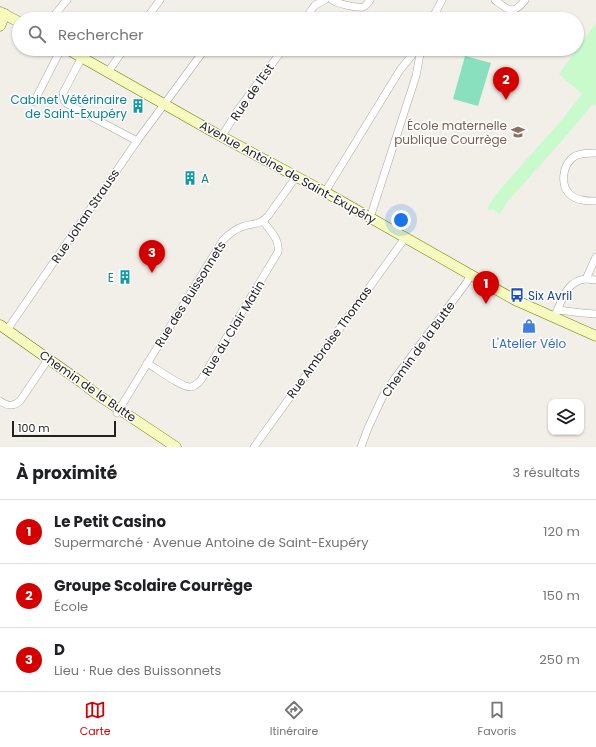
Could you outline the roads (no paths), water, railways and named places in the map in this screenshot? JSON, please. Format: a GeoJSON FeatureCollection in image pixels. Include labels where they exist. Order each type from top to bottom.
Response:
{"type":"FeatureCollection","features":[{"type":"Feature","properties":{"kind":"main road"},"geometry":{"type":"LineString","coordinates":[[0,26],[2,13],[12,18]]}},
{"type":"Feature","properties":{"kind":"main road","name":"Avenue Antoine de Saint-Exupéry"},"geometry":{"type":"LineString","coordinates":[[82,57],[515,300],[556,314],[596,336]]}},
{"type":"Feature","properties":{"kind":"main road","name":"Chemin de la Butte"},"geometry":{"type":"LineString","coordinates":[[4,328],[49,359],[118,411],[176,447]]}},
{"type":"Feature","properties":{"kind":"street"},"geometry":{"type":"LineString","coordinates":[[56,12],[67,0]]}},
{"type":"Feature","properties":{"kind":"street"},"geometry":{"type":"LineString","coordinates":[[151,12],[160,0]]}},
{"type":"Feature","properties":{"kind":"street"},"geometry":{"type":"LineString","coordinates":[[310,12],[315,5],[325,0]]}},
{"type":"Feature","properties":{"kind":"street"},"geometry":{"type":"LineString","coordinates":[[332,0],[339,4],[362,7],[370,0]]}},
{"type":"Feature","properties":{"kind":"street"},"geometry":{"type":"LineString","coordinates":[[436,12],[442,0]]}},
{"type":"Feature","properties":{"kind":"street"},"geometry":{"type":"LineString","coordinates":[[495,0],[510,10],[519,8],[525,0]]}},
{"type":"Feature","properties":{"kind":"street"},"geometry":{"type":"LineString","coordinates":[[34,102],[57,56]]}},
{"type":"Feature","properties":{"kind":"street"},"geometry":{"type":"LineString","coordinates":[[108,72],[119,56]]}},
{"type":"Feature","properties":{"kind":"street","name":"Rue Johan Strauss"},"geometry":{"type":"LineString","coordinates":[[4,328],[137,141],[200,56]]}},
{"type":"Feature","properties":{"kind":"street","name":"Rue de l'Est"},"geometry":{"type":"LineString","coordinates":[[222,136],[238,110],[277,56]]}},
{"type":"Feature","properties":{"kind":"street"},"geometry":{"type":"LineString","coordinates":[[324,192],[400,70],[411,56]]}},
{"type":"Feature","properties":{"kind":"street"},"geometry":{"type":"LineString","coordinates":[[370,218],[416,76],[419,56]]}},
{"type":"Feature","properties":{"kind":"street"},"geometry":{"type":"LineString","coordinates":[[82,57],[63,93],[64,101],[137,141]]}},
{"type":"Feature","properties":{"kind":"street"},"geometry":{"type":"LineString","coordinates":[[596,153],[579,154],[571,159],[565,167],[563,179],[566,189],[571,196],[580,200],[596,201]]}},
{"type":"Feature","properties":{"kind":"street"},"geometry":{"type":"LineString","coordinates":[[263,221],[296,177]]}},
{"type":"Feature","properties":{"kind":"street","name":"Rue des Buissonnets"},"geometry":{"type":"LineString","coordinates":[[118,411],[223,240],[235,230],[263,221]]}},
{"type":"Feature","properties":{"kind":"street","name":"Rue du Clair Matin"},"geometry":{"type":"LineString","coordinates":[[147,363],[186,386],[194,386],[201,380],[278,252],[277,240],[263,221]]}},
{"type":"Feature","properties":{"kind":"street","name":"Rue Ambroise Thomas"},"geometry":{"type":"LineString","coordinates":[[254,447],[405,238]]}},
{"type":"Feature","properties":{"kind":"street"},"geometry":{"type":"LineString","coordinates":[[586,279],[596,257]]}},
{"type":"Feature","properties":{"kind":"street","name":"Chemin de la Butte"},"geometry":{"type":"LineString","coordinates":[[361,447],[383,396],[467,282],[470,275]]}},
{"type":"Feature","properties":{"kind":"street"},"geometry":{"type":"LineString","coordinates":[[596,280],[578,280],[572,284],[565,293],[556,314],[596,314]]}},
{"type":"Feature","properties":{"kind":"street"},"geometry":{"type":"LineString","coordinates":[[0,401],[11,406],[20,401],[49,359]]}},
{"type":"Feature","properties":{"kind":"place","name":"Groupe Scolaire Courrège"},"geometry":{"type":"Point","coordinates":[506,100]}},
{"type":"Feature","properties":{"kind":"place","name":"Cabinet Vétérinaire de Saint-Exupéry"},"geometry":{"type":"Point","coordinates":[138,106]}},
{"type":"Feature","properties":{"kind":"place","name":"École maternelle publique Courrège"},"geometry":{"type":"Point","coordinates":[518,132]}},
{"type":"Feature","properties":{"kind":"place","name":"A"},"geometry":{"type":"Point","coordinates":[190,178]}},
{"type":"Feature","properties":{"kind":"place","name":"D"},"geometry":{"type":"Point","coordinates":[152,273]}},
{"type":"Feature","properties":{"kind":"place","name":"E"},"geometry":{"type":"Point","coordinates":[125,277]}},
{"type":"Feature","properties":{"kind":"place","name":"Six Avril"},"geometry":{"type":"Point","coordinates":[517,295]}},
{"type":"Feature","properties":{"kind":"place","name":"Le Petit Casino"},"geometry":{"type":"Point","coordinates":[486,304]}},
{"type":"Feature","properties":{"kind":"place","name":"L'Atelier Vélo"},"geometry":{"type":"Point","coordinates":[529,326]}}]}
